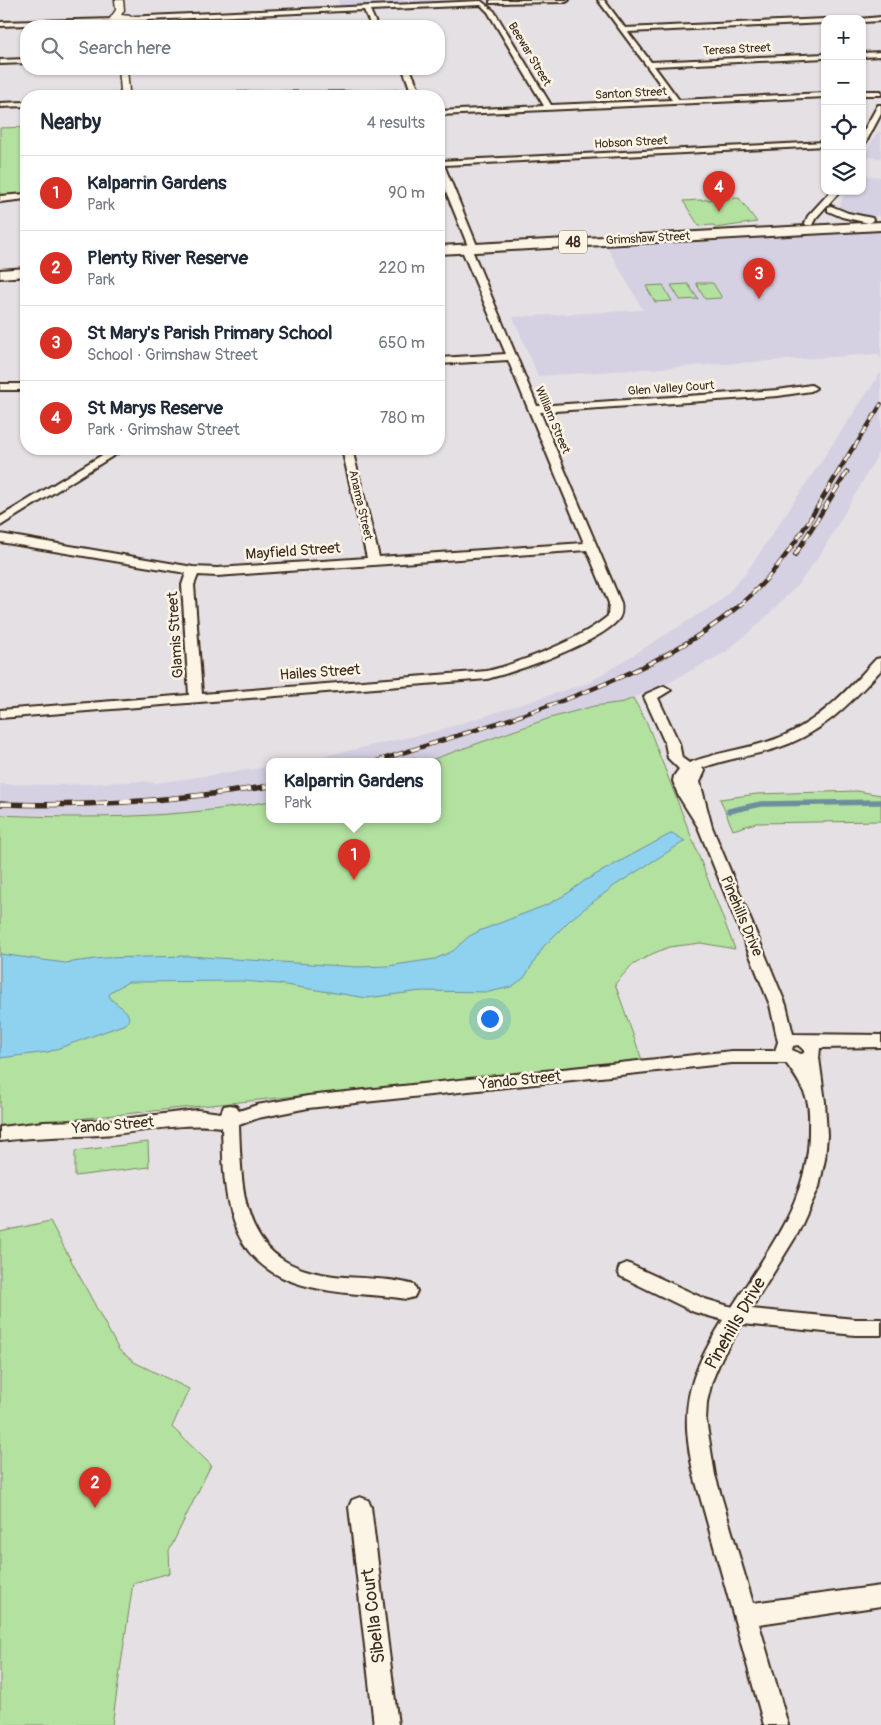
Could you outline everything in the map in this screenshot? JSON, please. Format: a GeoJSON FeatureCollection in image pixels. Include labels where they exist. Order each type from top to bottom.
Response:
{"type":"FeatureCollection","features":[{"type":"Feature","properties":{"kind":"main road","name":"Grimshaw Street"},"geometry":{"type":"LineString","coordinates":[[445,250],[708,235],[740,235],[875,219]]}},
{"type":"Feature","properties":{"kind":"main road","name":"Grimshaw Street"},"geometry":{"type":"LineString","coordinates":[[816,225],[881,226]]}},
{"type":"Feature","properties":{"kind":"main road"},"geometry":{"type":"LineString","coordinates":[[0,274],[20,272]]}},
{"type":"Feature","properties":{"kind":"street"},"geometry":{"type":"LineString","coordinates":[[119,0],[120,19]]}},
{"type":"Feature","properties":{"kind":"street"},"geometry":{"type":"LineString","coordinates":[[83,20],[331,6],[366,8],[464,4],[488,5],[511,2],[566,0]]}},
{"type":"Feature","properties":{"kind":"street"},"geometry":{"type":"LineString","coordinates":[[601,0],[677,102]]}},
{"type":"Feature","properties":{"kind":"street","name":"Beewar Street"},"geometry":{"type":"LineString","coordinates":[[488,5],[549,108]]}},
{"type":"Feature","properties":{"kind":"street"},"geometry":{"type":"LineString","coordinates":[[366,8],[371,20]]}},
{"type":"Feature","properties":{"kind":"street"},"geometry":{"type":"LineString","coordinates":[[866,20],[881,19]]}},
{"type":"Feature","properties":{"kind":"street"},"geometry":{"type":"LineString","coordinates":[[624,30],[821,21]]}},
{"type":"Feature","properties":{"kind":"street"},"geometry":{"type":"LineString","coordinates":[[0,24],[20,23]]}},
{"type":"Feature","properties":{"kind":"street"},"geometry":{"type":"LineString","coordinates":[[866,55],[881,54]]}},
{"type":"Feature","properties":{"kind":"street","name":"Teresa Street"},"geometry":{"type":"LineString","coordinates":[[649,64],[821,56]]}},
{"type":"Feature","properties":{"kind":"street"},"geometry":{"type":"LineString","coordinates":[[0,62],[20,61]]}},
{"type":"Feature","properties":{"kind":"street"},"geometry":{"type":"LineString","coordinates":[[123,75],[125,90]]}},
{"type":"Feature","properties":{"kind":"street"},"geometry":{"type":"LineString","coordinates":[[409,75],[415,90]]}},
{"type":"Feature","properties":{"kind":"street"},"geometry":{"type":"LineString","coordinates":[[866,93],[881,93]]}},
{"type":"Feature","properties":{"kind":"street","name":"Santon Street"},"geometry":{"type":"LineString","coordinates":[[445,113],[821,95]]}},
{"type":"Feature","properties":{"kind":"street"},"geometry":{"type":"LineString","coordinates":[[0,105],[20,104]]}},
{"type":"Feature","properties":{"kind":"street"},"geometry":{"type":"LineString","coordinates":[[866,135],[881,107]]}},
{"type":"Feature","properties":{"kind":"street","name":"Hobson Street"},"geometry":{"type":"LineString","coordinates":[[445,164],[821,144]]}},
{"type":"Feature","properties":{"kind":"street","name":"William Street"},"geometry":{"type":"LineString","coordinates":[[445,180],[511,357],[615,603]]}},
{"type":"Feature","properties":{"kind":"street"},"geometry":{"type":"LineString","coordinates":[[816,225],[820,208],[833,195]]}},
{"type":"Feature","properties":{"kind":"street"},"geometry":{"type":"LineString","coordinates":[[816,225],[831,209],[834,195]]}},
{"type":"Feature","properties":{"kind":"street"},"geometry":{"type":"LineString","coordinates":[[0,199],[20,197]]}},
{"type":"Feature","properties":{"kind":"street"},"geometry":{"type":"LineString","coordinates":[[831,209],[845,215],[875,219]]}},
{"type":"Feature","properties":{"kind":"street"},"geometry":{"type":"LineString","coordinates":[[445,361],[511,357]]}},
{"type":"Feature","properties":{"kind":"street"},"geometry":{"type":"LineString","coordinates":[[0,388],[20,386]]}},
{"type":"Feature","properties":{"kind":"street","name":"Glen Valley Court"},"geometry":{"type":"LineString","coordinates":[[533,409],[778,393],[811,388]]}},
{"type":"Feature","properties":{"kind":"street"},"geometry":{"type":"LineString","coordinates":[[0,522],[108,455]]}},
{"type":"Feature","properties":{"kind":"street","name":"Anama Street"},"geometry":{"type":"LineString","coordinates":[[348,455],[374,561]]}},
{"type":"Feature","properties":{"kind":"street","name":"Mayfield Street"},"geometry":{"type":"LineString","coordinates":[[0,538],[193,571],[235,571],[591,546]]}},
{"type":"Feature","properties":{"kind":"street","name":"Glamis Street"},"geometry":{"type":"LineString","coordinates":[[193,571],[188,585],[196,698]]}},
{"type":"Feature","properties":{"kind":"street","name":"Hailes Street"},"geometry":{"type":"LineString","coordinates":[[0,714],[495,674],[602,628],[613,618],[616,610],[615,603]]}},
{"type":"Feature","properties":{"kind":"street"},"geometry":{"type":"LineString","coordinates":[[652,696],[662,726],[672,742],[676,761],[693,769],[792,738],[819,724],[835,711],[881,662]]}},
{"type":"Feature","properties":{"kind":"street","name":"Pinehills Drive"},"geometry":{"type":"LineString","coordinates":[[693,769],[693,782],[705,827],[778,1005],[787,1051],[804,1076],[816,1101]]}},
{"type":"Feature","properties":{"kind":"street","name":"Pinehills Drive"},"geometry":{"type":"LineString","coordinates":[[776,1725],[705,1474],[697,1427],[697,1402],[702,1381],[714,1354],[780,1247],[804,1200],[815,1168],[818,1142],[815,1075],[808,1049],[778,1005]]}},
{"type":"Feature","properties":{"kind":"street"},"geometry":{"type":"LineString","coordinates":[[808,1049],[874,1041]]}},
{"type":"Feature","properties":{"kind":"street","name":"Yando Street"},"geometry":{"type":"LineString","coordinates":[[0,1134],[114,1127],[230,1116],[308,1102],[787,1051],[802,1061],[808,1049]]}},
{"type":"Feature","properties":{"kind":"street"},"geometry":{"type":"LineString","coordinates":[[230,1116],[237,1214],[249,1241],[260,1252],[290,1273],[307,1279],[329,1283],[381,1286],[407,1291]]}},
{"type":"Feature","properties":{"kind":"street"},"geometry":{"type":"LineString","coordinates":[[627,1271],[701,1306],[737,1316],[855,1327],[881,1327]]}},
{"type":"Feature","properties":{"kind":"street","name":"Sibella Court"},"geometry":{"type":"LineString","coordinates":[[360,1507],[386,1725]]}},
{"type":"Feature","properties":{"kind":"street"},"geometry":{"type":"LineString","coordinates":[[745,1615],[881,1596]]}},
{"type":"Feature","properties":{"kind":"shaded area"},"geometry":{"type":"Polygon","coordinates":[[[338,0],[518,0],[344,7],[340,5],[338,0]]]}},
{"type":"Feature","properties":{"kind":"shaded area"},"geometry":{"type":"Polygon","coordinates":[[[877,132],[881,132],[881,158],[866,157],[866,153],[877,132]]]}},
{"type":"Feature","properties":{"kind":"shaded area"},"geometry":{"type":"Polygon","coordinates":[[[866,175],[881,177],[881,216],[854,215],[842,211],[839,207],[844,195],[866,195],[866,175]]]}},
{"type":"Feature","properties":{"kind":"shaded area"},"geometry":{"type":"Polygon","coordinates":[[[881,231],[881,358],[878,354],[538,376],[513,317],[643,310],[607,247],[881,231]]]}},
{"type":"Feature","properties":{"kind":"shaded area"},"geometry":{"type":"Polygon","coordinates":[[[881,372],[881,447],[873,463],[822,552],[797,586],[763,620],[726,652],[670,682],[624,702],[594,706],[550,718],[437,758],[316,758],[437,731],[588,683],[720,601],[746,573],[881,372]]]}},
{"type":"Feature","properties":{"kind":"shaded area"},"geometry":{"type":"Polygon","coordinates":[[[266,768],[266,802],[247,806],[175,814],[118,817],[0,815],[0,784],[63,785],[143,781],[155,783],[266,768]]]}},
{"type":"Feature","properties":{"kind":"green space"},"geometry":{"type":"Polygon","coordinates":[[[20,127],[20,195],[0,197],[0,128],[20,127]]]}},
{"type":"Feature","properties":{"kind":"green space"},"geometry":{"type":"Polygon","coordinates":[[[739,198],[757,222],[715,228],[714,225],[699,226],[683,201],[739,198]]]}},
{"type":"Feature","properties":{"kind":"green space"},"geometry":{"type":"Polygon","coordinates":[[[696,283],[713,283],[722,298],[705,299],[696,283]]]}},
{"type":"Feature","properties":{"kind":"green space"},"geometry":{"type":"Polygon","coordinates":[[[688,284],[698,299],[680,300],[671,285],[688,284]]]}},
{"type":"Feature","properties":{"kind":"green space"},"geometry":{"type":"Polygon","coordinates":[[[663,285],[672,301],[655,302],[646,286],[663,285]]]}},
{"type":"Feature","properties":{"kind":"green space"},"geometry":{"type":"Polygon","coordinates":[[[633,698],[647,723],[735,949],[701,943],[669,947],[631,966],[615,984],[642,1060],[0,1127],[0,815],[136,816],[203,811],[266,802],[266,823],[441,823],[441,758],[437,758],[550,718],[594,706],[624,702],[633,698]]]}},
{"type":"Feature","properties":{"kind":"green space"},"geometry":{"type":"Polygon","coordinates":[[[857,791],[881,795],[881,821],[756,823],[733,830],[720,799],[757,794],[857,791]]]}},
{"type":"Feature","properties":{"kind":"green space"},"geometry":{"type":"Polygon","coordinates":[[[148,1142],[149,1167],[75,1176],[75,1151],[148,1142]]]}},
{"type":"Feature","properties":{"kind":"green space"},"geometry":{"type":"Polygon","coordinates":[[[50,1221],[119,1350],[134,1362],[189,1389],[172,1427],[211,1465],[169,1551],[170,1573],[133,1583],[112,1725],[0,1725],[0,1232],[50,1221]]]}},
{"type":"Feature","properties":{"kind":"water"},"geometry":{"type":"Polygon","coordinates":[[[672,833],[685,841],[614,886],[571,919],[544,946],[524,978],[511,987],[489,992],[421,991],[367,998],[279,984],[242,981],[128,982],[112,991],[109,995],[129,1016],[129,1021],[123,1025],[48,1052],[0,1058],[0,954],[65,963],[103,958],[188,956],[357,967],[388,966],[435,959],[453,951],[468,937],[479,931],[549,904],[584,881],[672,833]]]}},
{"type":"Feature","properties":{"kind":"waterway"},"geometry":{"type":"LineString","coordinates":[[729,811],[761,804],[881,802]]}},
{"type":"Feature","properties":{"kind":"railway"},"geometry":{"type":"LineString","coordinates":[[854,448],[881,404]]}},
{"type":"Feature","properties":{"kind":"railway"},"geometry":{"type":"LineString","coordinates":[[387,758],[523,715],[574,696],[623,676],[670,653],[713,626],[751,595],[781,561],[807,524],[854,446]]}},
{"type":"Feature","properties":{"kind":"railway"},"geometry":{"type":"LineString","coordinates":[[795,555],[847,472]]}},
{"type":"Feature","properties":{"kind":"railway"},"geometry":{"type":"LineString","coordinates":[[0,804],[102,803],[169,799],[266,787]]}},
{"type":"Feature","properties":{"kind":"place","name":"St Marys Reserve"},"geometry":{"type":"Point","coordinates":[719,212]}},
{"type":"Feature","properties":{"kind":"place","name":"St Mary's Parish Primary School"},"geometry":{"type":"Point","coordinates":[759,299]}},
{"type":"Feature","properties":{"kind":"place","name":"Kalparrin Gardens"},"geometry":{"type":"Point","coordinates":[354,880]}},
{"type":"Feature","properties":{"kind":"place","name":"Plenty River Reserve"},"geometry":{"type":"Point","coordinates":[95,1508]}}]}
